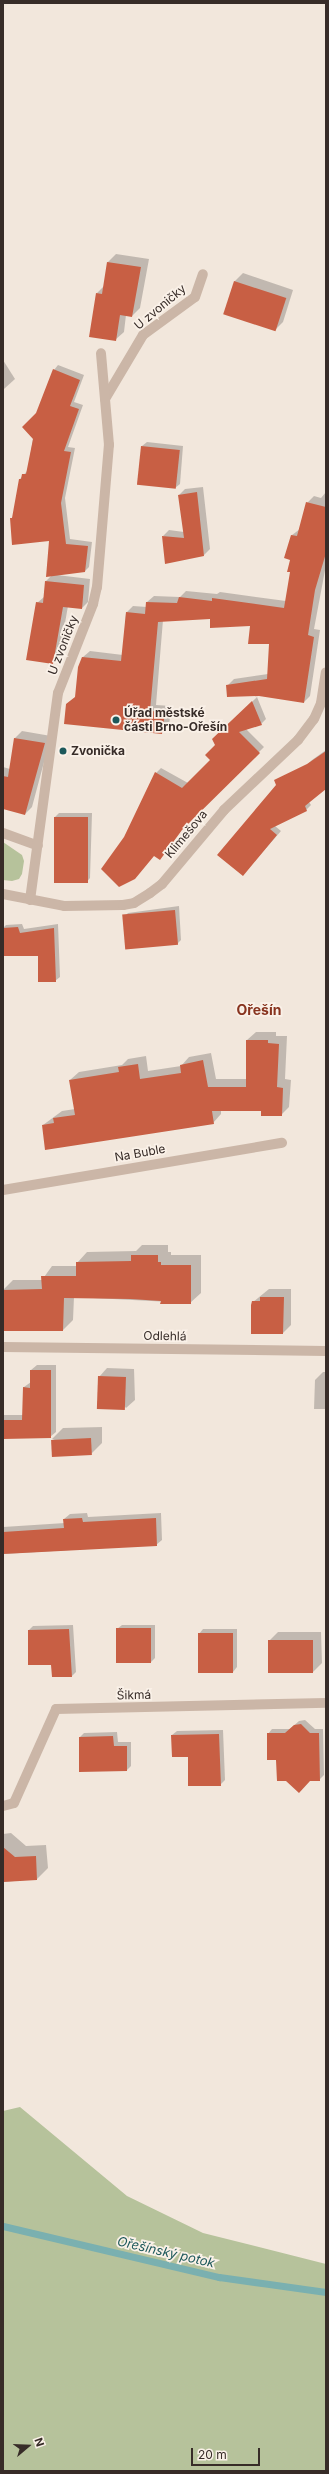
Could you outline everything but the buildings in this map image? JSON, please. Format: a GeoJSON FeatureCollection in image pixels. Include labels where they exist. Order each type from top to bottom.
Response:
{"type":"FeatureCollection","features":[{"type":"Feature","properties":{"kind":"street","name":"U zvoničky"},"geometry":{"type":"LineString","coordinates":[[105,398],[143,335],[195,297],[203,274]]}},
{"type":"Feature","properties":{"kind":"street","name":"U zvoničky"},"geometry":{"type":"LineString","coordinates":[[30,900],[58,693],[93,604],[97,587],[109,445],[101,353]]}},
{"type":"Feature","properties":{"kind":"street","name":"Klimešova"},"geometry":{"type":"LineString","coordinates":[[3,894],[64,906],[123,905],[134,903],[150,893],[162,884],[224,810],[298,740],[314,719],[323,703],[326,672]]}},
{"type":"Feature","properties":{"kind":"street"},"geometry":{"type":"LineString","coordinates":[[3,832],[38,846]]}},
{"type":"Feature","properties":{"kind":"street","name":"Na Buble"},"geometry":{"type":"LineString","coordinates":[[3,1190],[282,1143]]}},
{"type":"Feature","properties":{"kind":"street","name":"Odlehlá"},"geometry":{"type":"LineString","coordinates":[[3,1347],[326,1351]]}},
{"type":"Feature","properties":{"kind":"street","name":"Šikmá"},"geometry":{"type":"LineString","coordinates":[[3,1806],[14,1803],[56,1710],[326,1704]]}},
{"type":"Feature","properties":{"kind":"green space"},"geometry":{"type":"Polygon","coordinates":[[[3,842],[22,855],[24,861],[22,874],[19,879],[12,881],[3,880],[3,842]]]}},
{"type":"Feature","properties":{"kind":"green space"},"geometry":{"type":"Polygon","coordinates":[[[20,2107],[127,2196],[203,2233],[326,2264],[326,2471],[3,2471],[3,2111],[20,2107]]]}},
{"type":"Feature","properties":{"kind":"waterway","name":"Ořešínský potok"},"geometry":{"type":"LineString","coordinates":[[3,2226],[219,2277],[326,2292]]}},
{"type":"Feature","properties":{"kind":"place","name":"Úřad městské části Brno-Ořešín"},"geometry":{"type":"Point","coordinates":[116,720]}},
{"type":"Feature","properties":{"kind":"place","name":"Zvonička"},"geometry":{"type":"Point","coordinates":[63,751]}},
{"type":"Feature","properties":{"kind":"district","name":"Ořešín"},"geometry":{"type":"Point","coordinates":[259,1010]}}]}
